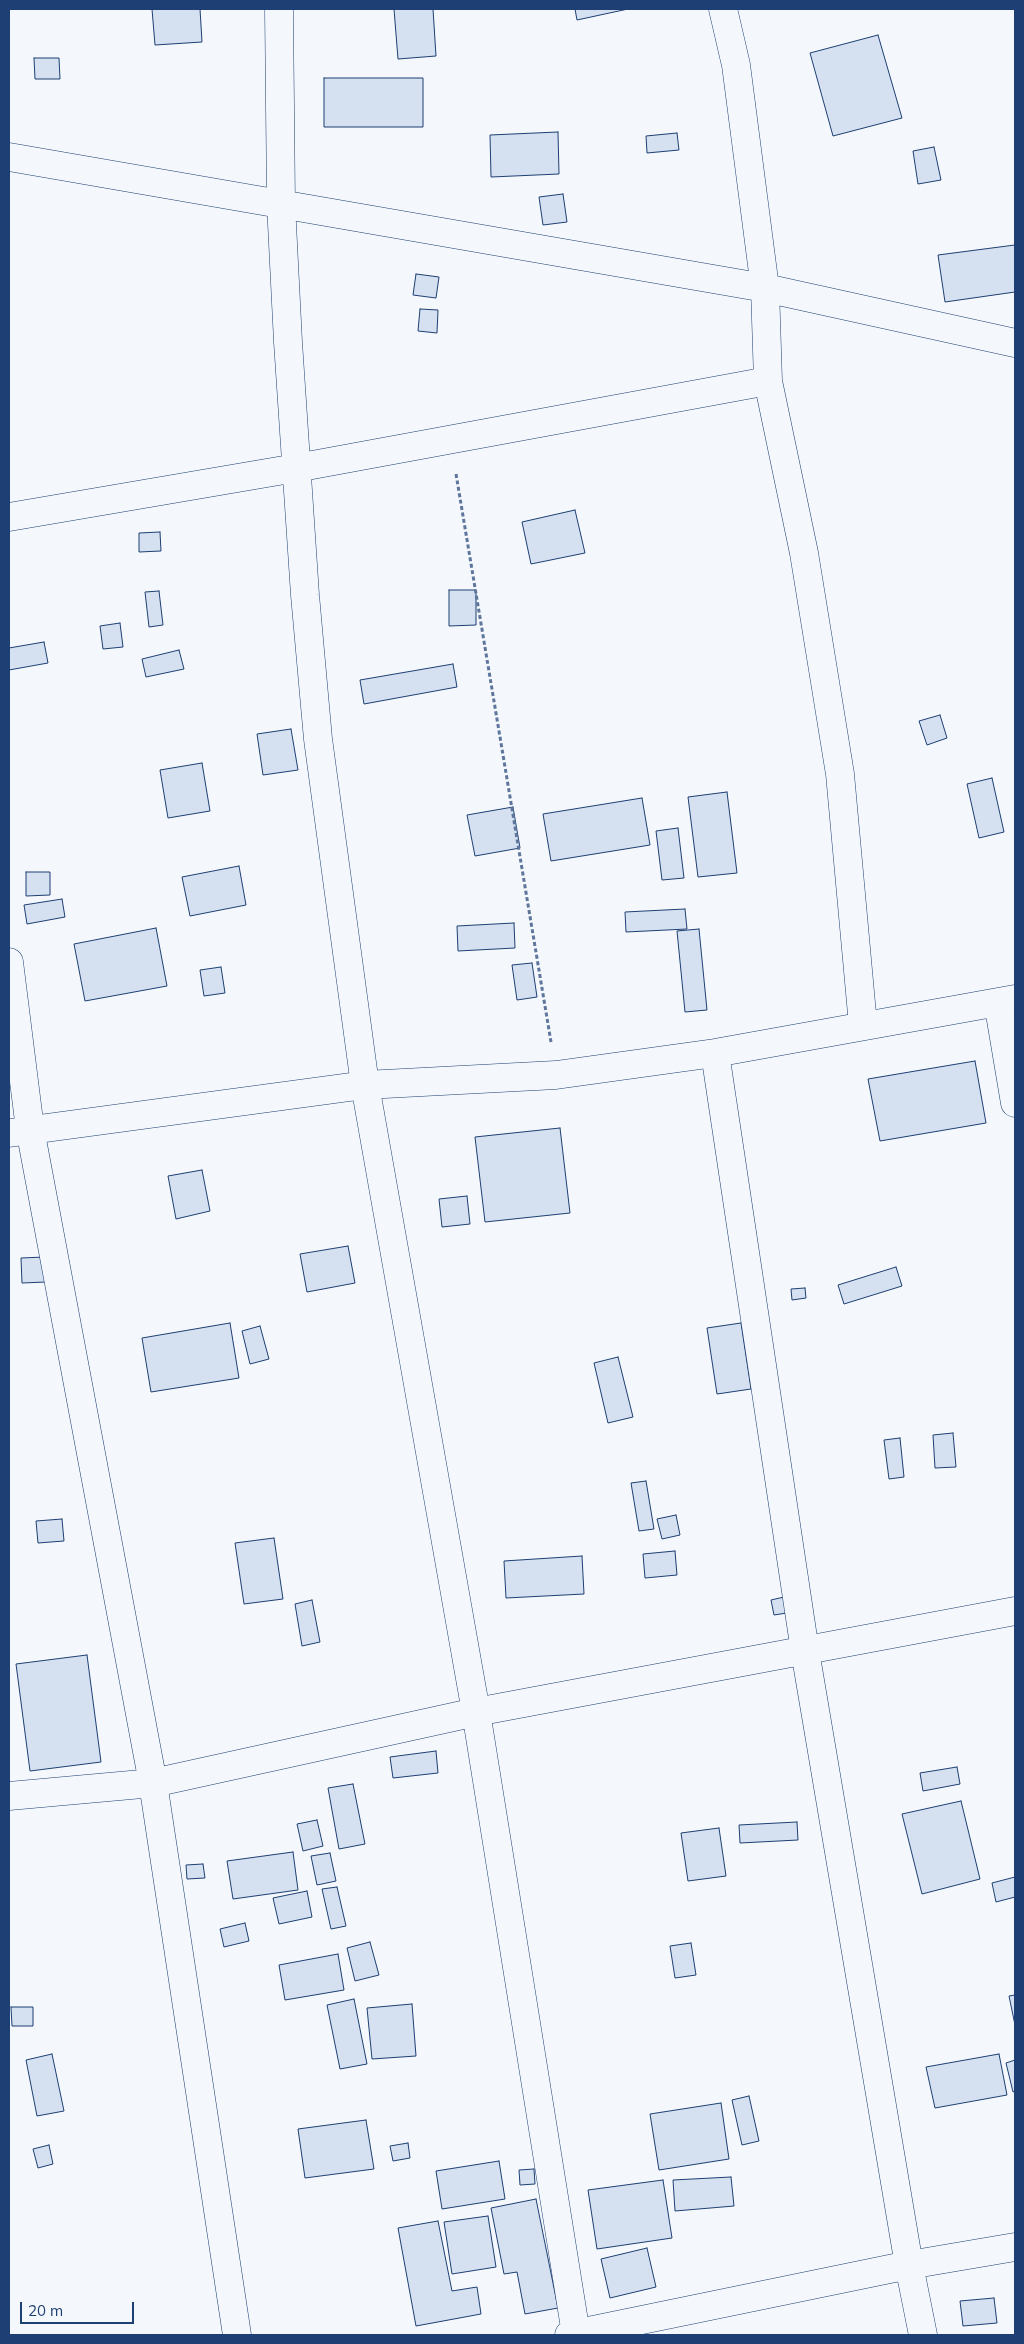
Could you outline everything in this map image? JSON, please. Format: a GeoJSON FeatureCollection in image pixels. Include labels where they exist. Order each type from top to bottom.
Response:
{"type":"FeatureCollection","features":[{"type":"Feature","properties":{"kind":"street"},"geometry":{"type":"LineString","coordinates":[[279,9],[281,204],[296,468],[318,739],[365,1084],[476,1712],[572,2335],[910,2265],[1015,2247]]}},
{"type":"Feature","properties":{"kind":"street"},"geometry":{"type":"LineString","coordinates":[[723,9],[736,65],[765,288],[768,381],[804,553],[840,774],[862,1026]]}},
{"type":"Feature","properties":{"kind":"street"},"geometry":{"type":"LineString","coordinates":[[9,157],[765,288],[1015,342]]}},
{"type":"Feature","properties":{"kind":"street"},"geometry":{"type":"LineString","coordinates":[[9,517],[296,468],[450,438],[768,381]]}},
{"type":"Feature","properties":{"kind":"street"},"geometry":{"type":"LineString","coordinates":[[9,962],[19,1131],[153,1783],[237,2335]]}},
{"type":"Feature","properties":{"kind":"street"},"geometry":{"type":"LineString","coordinates":[[19,1131],[365,1084],[556,1074],[715,1053],[1006,1001],[1015,1103]]}},
{"type":"Feature","properties":{"kind":"street"},"geometry":{"type":"LineString","coordinates":[[715,1053],[804,1651],[910,2265],[924,2335]]}},
{"type":"Feature","properties":{"kind":"street"},"geometry":{"type":"LineString","coordinates":[[9,1796],[153,1783],[476,1712],[1015,1611]]}},
{"type":"Feature","properties":{"kind":"path"},"geometry":{"type":"LineString","coordinates":[[450,438],[556,1074]]}},
{"type":"Feature","properties":{"kind":"building"},"geometry":{"type":"Polygon","coordinates":[[[152,9],[200,9],[202,42],[155,45],[152,9]]]}},
{"type":"Feature","properties":{"kind":"building"},"geometry":{"type":"Polygon","coordinates":[[[394,9],[433,9],[436,56],[398,59],[394,9]]]}},
{"type":"Feature","properties":{"kind":"building"},"geometry":{"type":"Polygon","coordinates":[[[575,9],[628,9],[577,20],[575,9]]]}},
{"type":"Feature","properties":{"kind":"building"},"geometry":{"type":"Polygon","coordinates":[[[878,35],[902,118],[833,136],[810,53],[878,35]]]}},
{"type":"Feature","properties":{"kind":"building"},"geometry":{"type":"Polygon","coordinates":[[[34,58],[59,58],[60,79],[35,79],[34,58]]]}},
{"type":"Feature","properties":{"kind":"building"},"geometry":{"type":"Polygon","coordinates":[[[324,78],[423,78],[423,127],[324,127],[324,78]]]}},
{"type":"Feature","properties":{"kind":"building"},"geometry":{"type":"Polygon","coordinates":[[[558,132],[559,174],[491,177],[490,135],[558,132]]]}},
{"type":"Feature","properties":{"kind":"building"},"geometry":{"type":"Polygon","coordinates":[[[677,133],[679,150],[647,153],[646,136],[677,133]]]}},
{"type":"Feature","properties":{"kind":"building"},"geometry":{"type":"Polygon","coordinates":[[[934,147],[941,180],[918,184],[913,151],[934,147]]]}},
{"type":"Feature","properties":{"kind":"building"},"geometry":{"type":"Polygon","coordinates":[[[563,194],[567,222],[543,225],[539,197],[563,194]]]}},
{"type":"Feature","properties":{"kind":"building"},"geometry":{"type":"Polygon","coordinates":[[[1015,245],[1015,292],[945,302],[938,255],[1015,245]]]}},
{"type":"Feature","properties":{"kind":"building"},"geometry":{"type":"Polygon","coordinates":[[[416,274],[439,277],[436,298],[413,295],[416,274]]]}},
{"type":"Feature","properties":{"kind":"building"},"geometry":{"type":"Polygon","coordinates":[[[420,309],[438,310],[437,333],[418,331],[420,309]]]}},
{"type":"Feature","properties":{"kind":"building"},"geometry":{"type":"Polygon","coordinates":[[[575,510],[585,553],[531,564],[522,522],[575,510]]]}},
{"type":"Feature","properties":{"kind":"building"},"geometry":{"type":"Polygon","coordinates":[[[160,532],[161,551],[139,552],[139,533],[160,532]]]}},
{"type":"Feature","properties":{"kind":"building"},"geometry":{"type":"Polygon","coordinates":[[[449,590],[476,590],[476,625],[449,626],[449,590]]]}},
{"type":"Feature","properties":{"kind":"building"},"geometry":{"type":"Polygon","coordinates":[[[159,591],[163,625],[149,627],[145,592],[159,591]]]}},
{"type":"Feature","properties":{"kind":"building"},"geometry":{"type":"Polygon","coordinates":[[[120,623],[123,647],[103,649],[100,626],[120,623]]]}},
{"type":"Feature","properties":{"kind":"building"},"geometry":{"type":"Polygon","coordinates":[[[44,642],[48,663],[9,670],[9,648],[44,642]]]}},
{"type":"Feature","properties":{"kind":"building"},"geometry":{"type":"Polygon","coordinates":[[[179,650],[184,669],[146,677],[142,659],[179,650]]]}},
{"type":"Feature","properties":{"kind":"building"},"geometry":{"type":"Polygon","coordinates":[[[453,664],[457,687],[364,704],[360,680],[453,664]]]}},
{"type":"Feature","properties":{"kind":"building"},"geometry":{"type":"Polygon","coordinates":[[[940,715],[947,738],[927,745],[919,721],[940,715]]]}},
{"type":"Feature","properties":{"kind":"building"},"geometry":{"type":"Polygon","coordinates":[[[291,729],[298,770],[263,775],[257,734],[291,729]]]}},
{"type":"Feature","properties":{"kind":"building"},"geometry":{"type":"Polygon","coordinates":[[[202,763],[210,811],[168,818],[160,770],[202,763]]]}},
{"type":"Feature","properties":{"kind":"building"},"geometry":{"type":"Polygon","coordinates":[[[992,778],[1004,832],[979,838],[967,784],[992,778]]]}},
{"type":"Feature","properties":{"kind":"building"},"geometry":{"type":"Polygon","coordinates":[[[727,792],[737,873],[698,877],[688,797],[727,792]]]}},
{"type":"Feature","properties":{"kind":"building"},"geometry":{"type":"Polygon","coordinates":[[[642,798],[650,845],[551,861],[543,814],[642,798]]]}},
{"type":"Feature","properties":{"kind":"building"},"geometry":{"type":"Polygon","coordinates":[[[513,807],[520,848],[475,856],[467,815],[513,807]]]}},
{"type":"Feature","properties":{"kind":"building"},"geometry":{"type":"Polygon","coordinates":[[[678,828],[684,878],[662,880],[656,831],[678,828]]]}},
{"type":"Feature","properties":{"kind":"building"},"geometry":{"type":"Polygon","coordinates":[[[239,866],[246,905],[190,916],[182,877],[239,866]]]}},
{"type":"Feature","properties":{"kind":"building"},"geometry":{"type":"Polygon","coordinates":[[[26,872],[50,872],[50,895],[26,896],[26,872]]]}},
{"type":"Feature","properties":{"kind":"building"},"geometry":{"type":"Polygon","coordinates":[[[62,899],[65,917],[27,924],[24,905],[62,899]]]}},
{"type":"Feature","properties":{"kind":"building"},"geometry":{"type":"Polygon","coordinates":[[[685,909],[687,929],[626,932],[625,912],[685,909]]]}},
{"type":"Feature","properties":{"kind":"building"},"geometry":{"type":"Polygon","coordinates":[[[514,923],[515,948],[458,951],[457,926],[514,923]]]}},
{"type":"Feature","properties":{"kind":"building"},"geometry":{"type":"Polygon","coordinates":[[[156,928],[167,986],[85,1001],[74,944],[156,928]]]}},
{"type":"Feature","properties":{"kind":"building"},"geometry":{"type":"Polygon","coordinates":[[[699,929],[707,1010],[685,1012],[677,931],[699,929]]]}},
{"type":"Feature","properties":{"kind":"building"},"geometry":{"type":"Polygon","coordinates":[[[532,963],[537,997],[517,1000],[512,965],[532,963]]]}},
{"type":"Feature","properties":{"kind":"building"},"geometry":{"type":"Polygon","coordinates":[[[221,967],[225,993],[204,996],[200,970],[221,967]]]}},
{"type":"Feature","properties":{"kind":"building"},"geometry":{"type":"Polygon","coordinates":[[[975,1061],[986,1123],[880,1141],[868,1079],[975,1061]]]}},
{"type":"Feature","properties":{"kind":"building"},"geometry":{"type":"Polygon","coordinates":[[[560,1128],[570,1213],[485,1222],[475,1137],[560,1128]]]}},
{"type":"Feature","properties":{"kind":"building"},"geometry":{"type":"Polygon","coordinates":[[[202,1170],[210,1211],[176,1219],[168,1176],[202,1170]]]}},
{"type":"Feature","properties":{"kind":"building"},"geometry":{"type":"Polygon","coordinates":[[[467,1196],[470,1224],[442,1227],[439,1199],[467,1196]]]}},
{"type":"Feature","properties":{"kind":"building"},"geometry":{"type":"Polygon","coordinates":[[[348,1246],[355,1283],[307,1292],[300,1254],[348,1246]]]}},
{"type":"Feature","properties":{"kind":"building"},"geometry":{"type":"Polygon","coordinates":[[[45,1257],[46,1282],[22,1283],[21,1258],[45,1257]]]}},
{"type":"Feature","properties":{"kind":"building"},"geometry":{"type":"Polygon","coordinates":[[[896,1267],[902,1286],[844,1304],[838,1285],[896,1267]]]}},
{"type":"Feature","properties":{"kind":"building"},"geometry":{"type":"Polygon","coordinates":[[[805,1288],[806,1298],[792,1300],[791,1289],[805,1288]]]}},
{"type":"Feature","properties":{"kind":"building"},"geometry":{"type":"Polygon","coordinates":[[[230,1323],[239,1378],[151,1392],[142,1338],[230,1323]]]}},
{"type":"Feature","properties":{"kind":"building"},"geometry":{"type":"Polygon","coordinates":[[[741,1323],[751,1389],[717,1394],[707,1328],[741,1323]]]}},
{"type":"Feature","properties":{"kind":"building"},"geometry":{"type":"Polygon","coordinates":[[[260,1326],[269,1359],[250,1364],[242,1331],[260,1326]]]}},
{"type":"Feature","properties":{"kind":"building"},"geometry":{"type":"Polygon","coordinates":[[[618,1357],[633,1417],[608,1423],[594,1363],[618,1357]]]}},
{"type":"Feature","properties":{"kind":"building"},"geometry":{"type":"Polygon","coordinates":[[[953,1433],[956,1467],[935,1468],[933,1435],[953,1433]]]}},
{"type":"Feature","properties":{"kind":"building"},"geometry":{"type":"Polygon","coordinates":[[[900,1438],[904,1477],[889,1479],[884,1440],[900,1438]]]}},
{"type":"Feature","properties":{"kind":"building"},"geometry":{"type":"Polygon","coordinates":[[[646,1481],[654,1529],[639,1531],[631,1483],[646,1481]]]}},
{"type":"Feature","properties":{"kind":"building"},"geometry":{"type":"Polygon","coordinates":[[[676,1515],[680,1535],[662,1539],[657,1519],[676,1515]]]}},
{"type":"Feature","properties":{"kind":"building"},"geometry":{"type":"Polygon","coordinates":[[[62,1519],[64,1541],[38,1543],[36,1521],[62,1519]]]}},
{"type":"Feature","properties":{"kind":"building"},"geometry":{"type":"Polygon","coordinates":[[[274,1538],[283,1599],[244,1604],[235,1543],[274,1538]]]}},
{"type":"Feature","properties":{"kind":"building"},"geometry":{"type":"Polygon","coordinates":[[[675,1551],[677,1575],[645,1578],[643,1554],[675,1551]]]}},
{"type":"Feature","properties":{"kind":"building"},"geometry":{"type":"Polygon","coordinates":[[[582,1556],[584,1594],[506,1598],[504,1561],[582,1556]]]}},
{"type":"Feature","properties":{"kind":"building"},"geometry":{"type":"Polygon","coordinates":[[[784,1597],[787,1613],[774,1615],[771,1600],[784,1597]]]}},
{"type":"Feature","properties":{"kind":"building"},"geometry":{"type":"Polygon","coordinates":[[[312,1600],[320,1642],[302,1646],[295,1604],[312,1600]]]}},
{"type":"Feature","properties":{"kind":"building"},"geometry":{"type":"Polygon","coordinates":[[[87,1655],[101,1762],[30,1771],[16,1664],[87,1655]]]}},
{"type":"Feature","properties":{"kind":"building"},"geometry":{"type":"Polygon","coordinates":[[[436,1751],[438,1773],[393,1778],[390,1757],[436,1751]]]}},
{"type":"Feature","properties":{"kind":"building"},"geometry":{"type":"Polygon","coordinates":[[[957,1767],[960,1784],[923,1791],[920,1773],[957,1767]]]}},
{"type":"Feature","properties":{"kind":"building"},"geometry":{"type":"Polygon","coordinates":[[[353,1784],[365,1844],[339,1849],[328,1788],[353,1784]]]}},
{"type":"Feature","properties":{"kind":"building"},"geometry":{"type":"Polygon","coordinates":[[[961,1801],[980,1879],[922,1894],[902,1814],[961,1801]]]}},
{"type":"Feature","properties":{"kind":"building"},"geometry":{"type":"Polygon","coordinates":[[[317,1820],[323,1846],[303,1851],[297,1824],[317,1820]]]}},
{"type":"Feature","properties":{"kind":"building"},"geometry":{"type":"Polygon","coordinates":[[[797,1822],[798,1840],[740,1843],[739,1825],[797,1822]]]}},
{"type":"Feature","properties":{"kind":"building"},"geometry":{"type":"Polygon","coordinates":[[[719,1828],[726,1876],[688,1881],[681,1833],[719,1828]]]}},
{"type":"Feature","properties":{"kind":"building"},"geometry":{"type":"Polygon","coordinates":[[[293,1852],[298,1890],[233,1899],[227,1861],[293,1852]]]}},
{"type":"Feature","properties":{"kind":"building"},"geometry":{"type":"Polygon","coordinates":[[[330,1853],[336,1881],[317,1885],[311,1856],[330,1853]]]}},
{"type":"Feature","properties":{"kind":"building"},"geometry":{"type":"Polygon","coordinates":[[[203,1864],[205,1878],[187,1879],[186,1865],[203,1864]]]}},
{"type":"Feature","properties":{"kind":"building"},"geometry":{"type":"Polygon","coordinates":[[[1015,1877],[1015,1897],[996,1902],[992,1883],[1015,1877]]]}},
{"type":"Feature","properties":{"kind":"building"},"geometry":{"type":"Polygon","coordinates":[[[337,1887],[346,1926],[331,1929],[322,1889],[337,1887]]]}},
{"type":"Feature","properties":{"kind":"building"},"geometry":{"type":"Polygon","coordinates":[[[307,1891],[312,1917],[279,1924],[273,1898],[307,1891]]]}},
{"type":"Feature","properties":{"kind":"building"},"geometry":{"type":"Polygon","coordinates":[[[245,1923],[249,1941],[224,1947],[220,1929],[245,1923]]]}},
{"type":"Feature","properties":{"kind":"building"},"geometry":{"type":"Polygon","coordinates":[[[370,1942],[379,1975],[355,1981],[347,1948],[370,1942]]]}},
{"type":"Feature","properties":{"kind":"building"},"geometry":{"type":"Polygon","coordinates":[[[691,1943],[696,1975],[675,1978],[670,1946],[691,1943]]]}},
{"type":"Feature","properties":{"kind":"building"},"geometry":{"type":"Polygon","coordinates":[[[338,1954],[344,1990],[285,2000],[279,1965],[338,1954]]]}},
{"type":"Feature","properties":{"kind":"building"},"geometry":{"type":"Polygon","coordinates":[[[1015,1995],[1015,2025],[1009,1996],[1015,1995]]]}},
{"type":"Feature","properties":{"kind":"building"},"geometry":{"type":"Polygon","coordinates":[[[354,1999],[367,2064],[340,2069],[327,2005],[354,1999]]]}},
{"type":"Feature","properties":{"kind":"building"},"geometry":{"type":"Polygon","coordinates":[[[412,2004],[416,2056],[372,2059],[367,2008],[412,2004]]]}},
{"type":"Feature","properties":{"kind":"building"},"geometry":{"type":"Polygon","coordinates":[[[11,2007],[33,2007],[33,2026],[12,2026],[11,2007]]]}},
{"type":"Feature","properties":{"kind":"building"},"geometry":{"type":"Polygon","coordinates":[[[52,2054],[64,2111],[37,2116],[26,2060],[52,2054]]]}},
{"type":"Feature","properties":{"kind":"building"},"geometry":{"type":"Polygon","coordinates":[[[999,2054],[1007,2095],[935,2108],[926,2067],[999,2054]]]}},
{"type":"Feature","properties":{"kind":"building"},"geometry":{"type":"Polygon","coordinates":[[[1015,2060],[1015,2091],[1013,2092],[1006,2063],[1015,2060]]]}},
{"type":"Feature","properties":{"kind":"building"},"geometry":{"type":"Polygon","coordinates":[[[749,2096],[759,2141],[742,2145],[732,2100],[749,2096]]]}},
{"type":"Feature","properties":{"kind":"building"},"geometry":{"type":"Polygon","coordinates":[[[721,2103],[729,2159],[659,2170],[650,2114],[721,2103]]]}},
{"type":"Feature","properties":{"kind":"building"},"geometry":{"type":"Polygon","coordinates":[[[366,2120],[374,2169],[305,2178],[298,2129],[366,2120]]]}},
{"type":"Feature","properties":{"kind":"building"},"geometry":{"type":"Polygon","coordinates":[[[408,2143],[410,2158],[393,2161],[390,2146],[408,2143]]]}},
{"type":"Feature","properties":{"kind":"building"},"geometry":{"type":"Polygon","coordinates":[[[49,2145],[53,2164],[38,2168],[33,2149],[49,2145]]]}},
{"type":"Feature","properties":{"kind":"building"},"geometry":{"type":"Polygon","coordinates":[[[499,2161],[505,2199],[442,2209],[436,2171],[499,2161]]]}},
{"type":"Feature","properties":{"kind":"building"},"geometry":{"type":"Polygon","coordinates":[[[534,2169],[535,2184],[520,2185],[519,2170],[534,2169]]]}},
{"type":"Feature","properties":{"kind":"building"},"geometry":{"type":"Polygon","coordinates":[[[731,2177],[734,2206],[675,2211],[673,2180],[731,2177]]]}},
{"type":"Feature","properties":{"kind":"building"},"geometry":{"type":"Polygon","coordinates":[[[663,2180],[672,2238],[597,2249],[588,2190],[663,2180]]]}},
{"type":"Feature","properties":{"kind":"building"},"geometry":{"type":"Polygon","coordinates":[[[536,2199],[558,2308],[525,2314],[517,2272],[504,2274],[491,2208],[536,2199]]]}},
{"type":"Feature","properties":{"kind":"building"},"geometry":{"type":"Polygon","coordinates":[[[488,2216],[496,2267],[452,2274],[444,2222],[488,2216]]]}},
{"type":"Feature","properties":{"kind":"building"},"geometry":{"type":"Polygon","coordinates":[[[438,2221],[452,2291],[477,2287],[481,2314],[416,2326],[398,2228],[438,2221]]]}},
{"type":"Feature","properties":{"kind":"building"},"geometry":{"type":"Polygon","coordinates":[[[647,2248],[656,2287],[610,2298],[601,2259],[647,2248]]]}},
{"type":"Feature","properties":{"kind":"building"},"geometry":{"type":"Polygon","coordinates":[[[994,2298],[997,2323],[963,2326],[960,2301],[994,2298]]]}}]}
